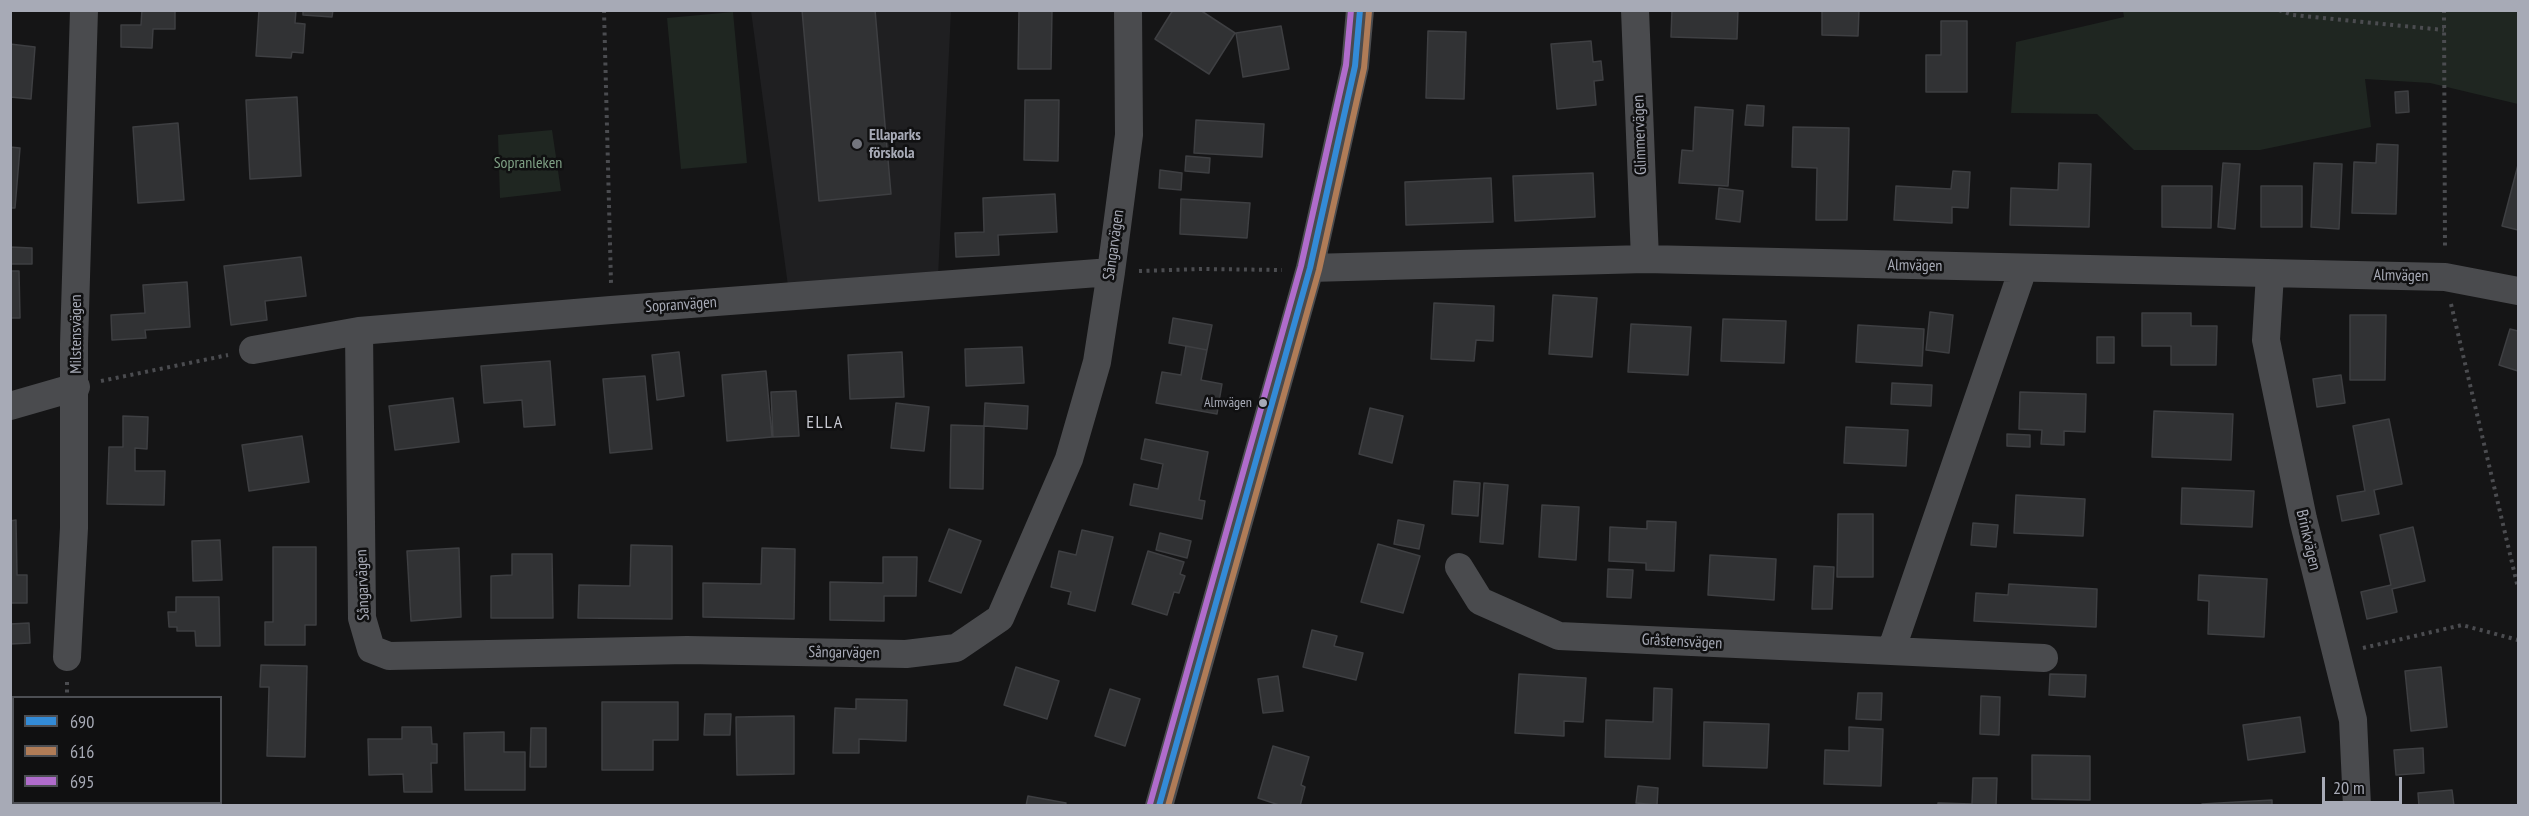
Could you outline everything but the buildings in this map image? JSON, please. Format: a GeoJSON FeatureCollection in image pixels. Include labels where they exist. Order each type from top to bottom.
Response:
{"type":"FeatureCollection","features":[{"type":"Feature","properties":{"kind":"street","name":"Milstensvägen"},"geometry":{"type":"LineString","coordinates":[[67,657],[74,528],[76,387],[74,344],[84,10]]}},
{"type":"Feature","properties":{"kind":"street","name":"Sångarvägen"},"geometry":{"type":"LineString","coordinates":[[359,331],[362,618],[371,649],[389,656],[687,650],[906,654],[956,648],[1000,618],[1069,459],[1097,362],[1112,272],[1129,135],[1128,10]]}},
{"type":"Feature","properties":{"kind":"street"},"geometry":{"type":"LineString","coordinates":[[1159,806],[1355,66],[1360,10]]}},
{"type":"Feature","properties":{"kind":"street","name":"Glimmervägen"},"geometry":{"type":"LineString","coordinates":[[1635,10],[1645,260]]}},
{"type":"Feature","properties":{"kind":"street","name":"Almvägen"},"geometry":{"type":"LineString","coordinates":[[1300,269],[1645,260],[2445,277],[2518,291]]}},
{"type":"Feature","properties":{"kind":"street"},"geometry":{"type":"LineString","coordinates":[[1891,651],[2023,269]]}},
{"type":"Feature","properties":{"kind":"street","name":"Sopranvägen"},"geometry":{"type":"LineString","coordinates":[[253,350],[359,331],[1112,272]]}},
{"type":"Feature","properties":{"kind":"street","name":"Brinkvägen"},"geometry":{"type":"LineString","coordinates":[[2270,274],[2266,340],[2303,519],[2353,720],[2357,806]]}},
{"type":"Feature","properties":{"kind":"street"},"geometry":{"type":"LineString","coordinates":[[10,406],[76,387]]}},
{"type":"Feature","properties":{"kind":"street","name":"Gråstensvägen"},"geometry":{"type":"LineString","coordinates":[[1459,567],[1480,601],[1559,636],[2044,658]]}},
{"type":"Feature","properties":{"kind":"path"},"geometry":{"type":"LineString","coordinates":[[604,10],[611,310]]}},
{"type":"Feature","properties":{"kind":"path"},"geometry":{"type":"LineString","coordinates":[[2279,10],[2293,15],[2444,30]]}},
{"type":"Feature","properties":{"kind":"path"},"geometry":{"type":"LineString","coordinates":[[2444,10],[2445,277],[2518,588]]}},
{"type":"Feature","properties":{"kind":"path"},"geometry":{"type":"LineString","coordinates":[[1112,272],[1300,269]]}},
{"type":"Feature","properties":{"kind":"path"},"geometry":{"type":"LineString","coordinates":[[76,387],[253,350]]}},
{"type":"Feature","properties":{"kind":"path"},"geometry":{"type":"LineString","coordinates":[[2336,654],[2462,625],[2518,640]]}},
{"type":"Feature","properties":{"kind":"shaded area","name":"Ellaparks förskola"},"geometry":{"type":"Polygon","coordinates":[[[751,11],[951,11],[938,277],[788,286],[751,11]]]}},
{"type":"Feature","properties":{"kind":"green space"},"geometry":{"type":"Polygon","coordinates":[[[2489,10],[2518,12],[2518,104],[2430,83],[2365,79],[2371,127],[2260,150],[2134,150],[2097,114],[2011,113],[2016,42],[2124,17],[2123,11],[2489,10]]]}},
{"type":"Feature","properties":{"kind":"green space"},"geometry":{"type":"Polygon","coordinates":[[[733,12],[747,163],[681,169],[667,18],[733,12]]]}},
{"type":"Feature","properties":{"kind":"green space","name":"Sopranleken"},"geometry":{"type":"Polygon","coordinates":[[[552,130],[561,191],[500,198],[498,135],[552,130]]]}},
{"type":"Feature","properties":{"kind":"transit line","name":"695"},"geometry":{"type":"LineString","coordinates":[[1150,804],[1301,266],[1346,65],[1351,10]]}},
{"type":"Feature","properties":{"kind":"transit line","name":"690"},"geometry":{"type":"LineString","coordinates":[[1159,806],[1310,268],[1355,66],[1360,10]]}},
{"type":"Feature","properties":{"kind":"transit line","name":"616"},"geometry":{"type":"LineString","coordinates":[[1168,806],[1319,270],[1364,68],[1369,11]]}},
{"type":"Feature","properties":{"kind":"place","name":"Ellaparks förskola"},"geometry":{"type":"Point","coordinates":[857,144]}},
{"type":"Feature","properties":{"kind":"place","name":"Almvägen"},"geometry":{"type":"Point","coordinates":[1263,403]}},
{"type":"Feature","properties":{"kind":"district","name":"ELLA"},"geometry":{"type":"Point","coordinates":[825,423]}}]}
